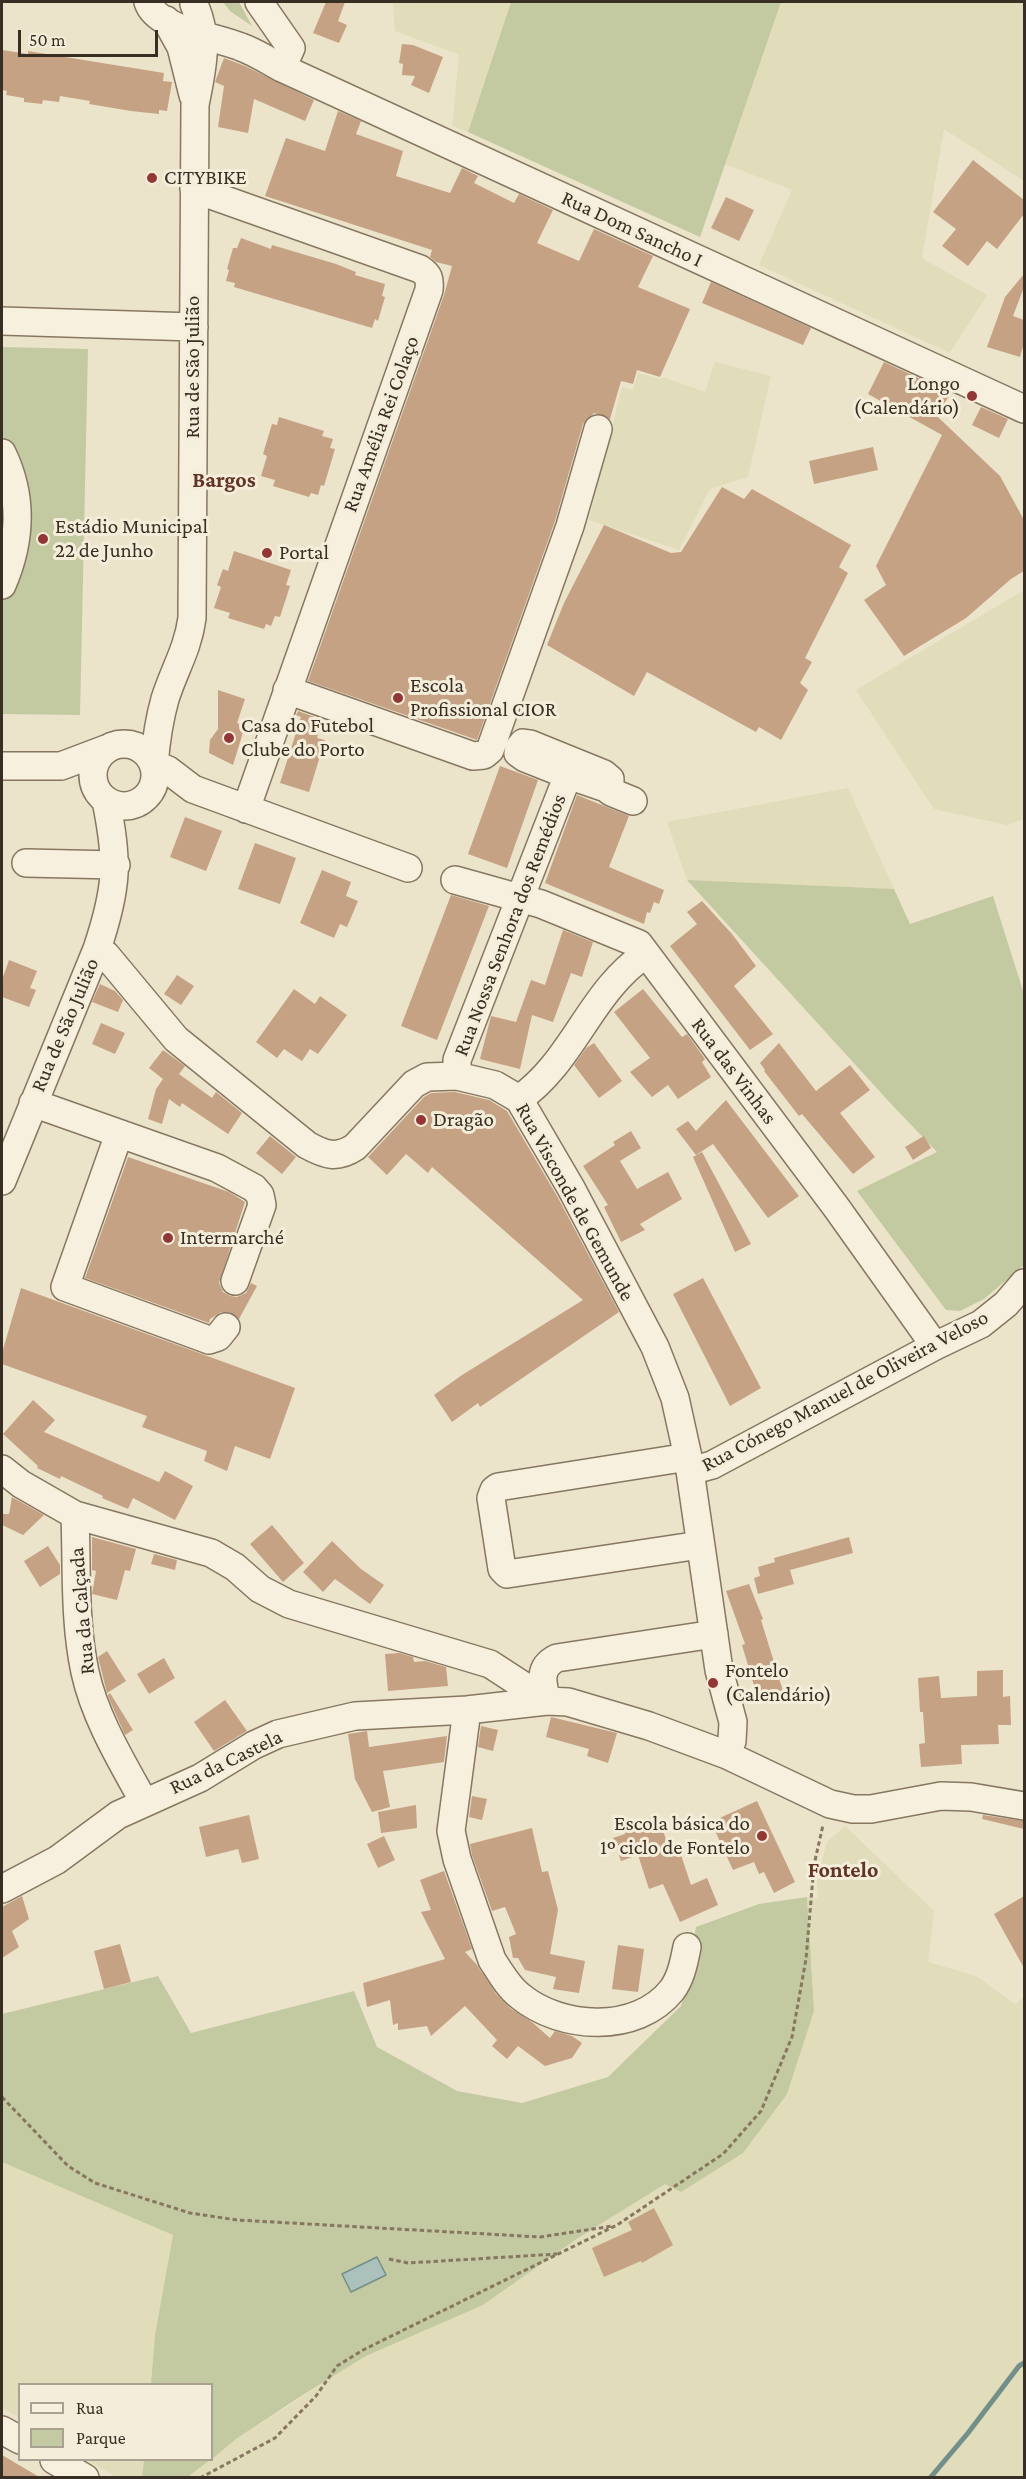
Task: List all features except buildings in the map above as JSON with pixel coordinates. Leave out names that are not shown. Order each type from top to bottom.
[{"type":"street","name":"Rua Dom Sancho I","points":[[125,2],[155,11],[205,37],[241,47],[282,68],[1024,409]]},
{"type":"street","name":"Rua Dom Sancho I","points":[[197,2],[241,47]]},
{"type":"street","points":[[155,11],[173,20],[186,15],[197,2]]},
{"type":"street","name":"Rua de São Julião","points":[[154,764],[159,724],[166,696],[186,648],[192,618],[195,105],[205,37],[197,2]]},
{"type":"street","points":[[259,2],[291,48],[282,68]]},
{"type":"street","name":"Rua de São Julião","points":[[155,11],[181,47],[195,105]]},
{"type":"street","name":"Rua Amélia Rei Colaço","points":[[194,189],[420,269],[428,274],[430,281],[429,290],[246,809]]},
{"type":"street","points":[[2,321],[194,327]]},
{"type":"street","points":[[287,690],[473,756],[484,755],[490,750],[570,526],[598,429]]},
{"type":"street","points":[[2,453],[12,477],[18,514],[14,549],[2,585]]},
{"type":"street","name":"Rua de São Julião","points":[[110,747],[166,696]]},
{"type":"street","name":"Rua Nossa Senhora dos Remédios","points":[[606,788],[610,785],[610,779],[604,774],[530,744],[523,743],[519,748],[518,753],[525,758],[606,788],[610,792],[633,801]]},
{"type":"street","points":[[2,766],[61,766],[110,747],[126,744],[138,747],[154,764],[156,774],[147,796]]},
{"type":"street","points":[[102,797],[93,775],[94,765],[110,747]]},
{"type":"street","points":[[154,764],[168,770],[193,789],[408,868]]},
{"type":"street","name":"Rua Nossa Senhora dos Remédios","points":[[457,1076],[457,1060],[518,898],[568,775]]},
{"type":"street","points":[[2,779],[64,781],[125,807],[147,796],[193,789]]},
{"type":"street","name":"Rua de São Julião","points":[[2,1181],[97,949],[113,894],[116,865],[125,837],[147,796]]},
{"type":"street","name":"Rua de São Julião","points":[[102,797],[116,865]]},
{"type":"street","points":[[26,863],[116,865]]},
{"type":"street","name":"Rua das Vinhas","points":[[455,880],[541,904],[639,944],[836,1207],[935,1346]]},
{"type":"street","name":"Rua Visconde de Gemunde","points":[[97,949],[106,955],[176,1039],[307,1145],[323,1154],[333,1156],[345,1154],[355,1147],[414,1084],[427,1077],[457,1076],[495,1085],[519,1099],[528,1110],[656,1347],[675,1398],[689,1464],[719,1670],[733,1722],[732,1741],[727,1755]]},
{"type":"street","points":[[519,1099],[542,1081],[557,1065],[609,986],[629,965],[646,954]]},
{"type":"street","points":[[33,1103],[217,1168],[257,1191],[262,1205],[235,1281]]},
{"type":"street","points":[[119,1134],[65,1287],[209,1340],[218,1337],[226,1327]]},
{"type":"street","name":"Rua Cónego Manuel de Oliveira Veloso","points":[[700,1545],[507,1574],[502,1569],[491,1498],[498,1487],[689,1464],[712,1465],[935,1346],[981,1324],[1006,1304],[1024,1283]]},
{"type":"street","points":[[2,1469],[21,1484],[75,1515],[200,1548],[235,1567],[260,1589],[289,1604],[490,1664],[547,1701],[590,1707],[649,1726],[727,1755],[830,1804],[853,1809],[871,1809],[940,1796],[971,1797],[1024,1806]]},
{"type":"street","name":"Rua da Calçada","points":[[75,1515],[77,1583],[85,1673],[115,1748],[144,1802]]},
{"type":"street","points":[[547,1701],[542,1679],[543,1672],[546,1665],[558,1658],[714,1634]]},
{"type":"street","name":"Rua da Castela","points":[[2,1889],[57,1860],[118,1815],[200,1778],[254,1745],[278,1734],[355,1716],[467,1710],[547,1701]]},
{"type":"street","points":[[467,1710],[452,1816],[453,1845],[492,1960],[520,1996],[548,2012],[577,2020],[597,2023],[640,2015],[657,2005],[673,1989],[681,1974],[687,1947]]},
{"type":"street","points":[[2,2430],[18,2439]]},
{"type":"street","points":[[56,2461],[86,2478]]},
{"type":"path","points":[[200,2478],[275,2438],[316,2396],[337,2366],[363,2350],[617,2225],[723,2154],[761,2111],[792,2037],[806,1959],[814,1865],[830,1804]]},
{"type":"path","points":[[2,2097],[68,2166],[94,2183],[190,2212],[237,2220],[540,2237],[617,2225]]},
{"type":"path","points":[[388,2259],[408,2263],[558,2254]]},
{"type":"shaded area","points":[[393,2],[511,2],[468,132],[452,126],[459,55],[395,31]]},
{"type":"shaded area","points":[[781,2],[1024,2],[1024,181],[944,129],[922,258],[987,295],[950,353],[759,265],[792,190],[725,164]]},
{"type":"shaded area","points":[[715,362],[771,376],[748,477],[710,489],[679,550],[589,520],[622,387],[633,390],[638,373],[661,379],[663,377],[705,392]]},
{"type":"shaded area","points":[[1024,590],[1024,819],[1007,825],[934,809],[856,690]]},
{"type":"shaded area","points":[[848,788],[894,889],[687,880],[667,822]]},
{"type":"shaded area","points":[[845,1826],[934,1911],[928,1962],[976,1976],[1015,2004],[1024,1997],[1024,2477],[188,2478],[209,2461],[213,2461],[213,2458],[236,2439],[366,2356],[483,2305],[578,2238],[665,2184],[681,2192],[787,2094],[814,2011],[807,1897],[818,1899],[817,1879],[827,1842]]},
{"type":"shaded area","points":[[2,2162],[173,2235],[155,2335],[151,2383],[18,2383],[18,2417],[2,2407]]},
{"type":"shaded area","points":[[89,2461],[144,2461],[142,2477],[116,2477]]},
{"type":"green space","points":[[223,2],[239,2],[252,26],[230,11]]},
{"type":"green space","points":[[511,2],[781,2],[700,237],[468,132]]},
{"type":"green space","name":"Estádio Municipal 22 de Junho","points":[[2,347],[88,349],[80,715],[2,714]]},
{"type":"green space","points":[[687,880],[894,889],[910,924],[993,896],[1024,994],[1024,1265],[984,1299],[960,1311],[946,1310],[857,1191],[937,1152]]},
{"type":"green space","points":[[807,1897],[814,2011],[787,2094],[743,2153],[681,2192],[665,2184],[578,2238],[483,2305],[366,2356],[236,2439],[213,2458],[213,2383],[151,2383],[155,2335],[173,2235],[2,2162],[2,2014],[158,1976],[191,2033],[354,1991],[377,2047],[457,2091],[522,2103],[608,2077],[681,2006],[696,1927],[759,1904]]},
{"type":"green space","points":[[144,2461],[209,2461],[188,2477],[142,2477]]},
{"type":"water","points":[[377,2257],[386,2275],[351,2292],[342,2274]]},
{"type":"waterway","points":[[930,2478],[1019,2366],[1024,2363]]},
{"type":"place","name":"CITYBIKE","points":[[152,178]]},
{"type":"place","name":"Longo (Calendário)","points":[[972,396]]},
{"type":"place","name":"Estádio Municipal 22 de Junho","points":[[43,539]]},
{"type":"place","name":"Portal","points":[[267,553]]},
{"type":"place","name":"Escola Profissional CIOR","points":[[398,698]]},
{"type":"place","name":"Casa do Futebol Clube do Porto","points":[[229,738]]},
{"type":"place","name":"Dragão","points":[[421,1120]]},
{"type":"place","name":"Intermarché","points":[[168,1238]]},
{"type":"place","name":"Fontelo (Calendário)","points":[[713,1683]]},
{"type":"place","name":"Escola básica do 1º ciclo de Fontelo","points":[[762,1836]]},
{"type":"district","name":"Bargos","points":[[224,480]]},
{"type":"district","name":"Fontelo","points":[[843,1870]]}]
